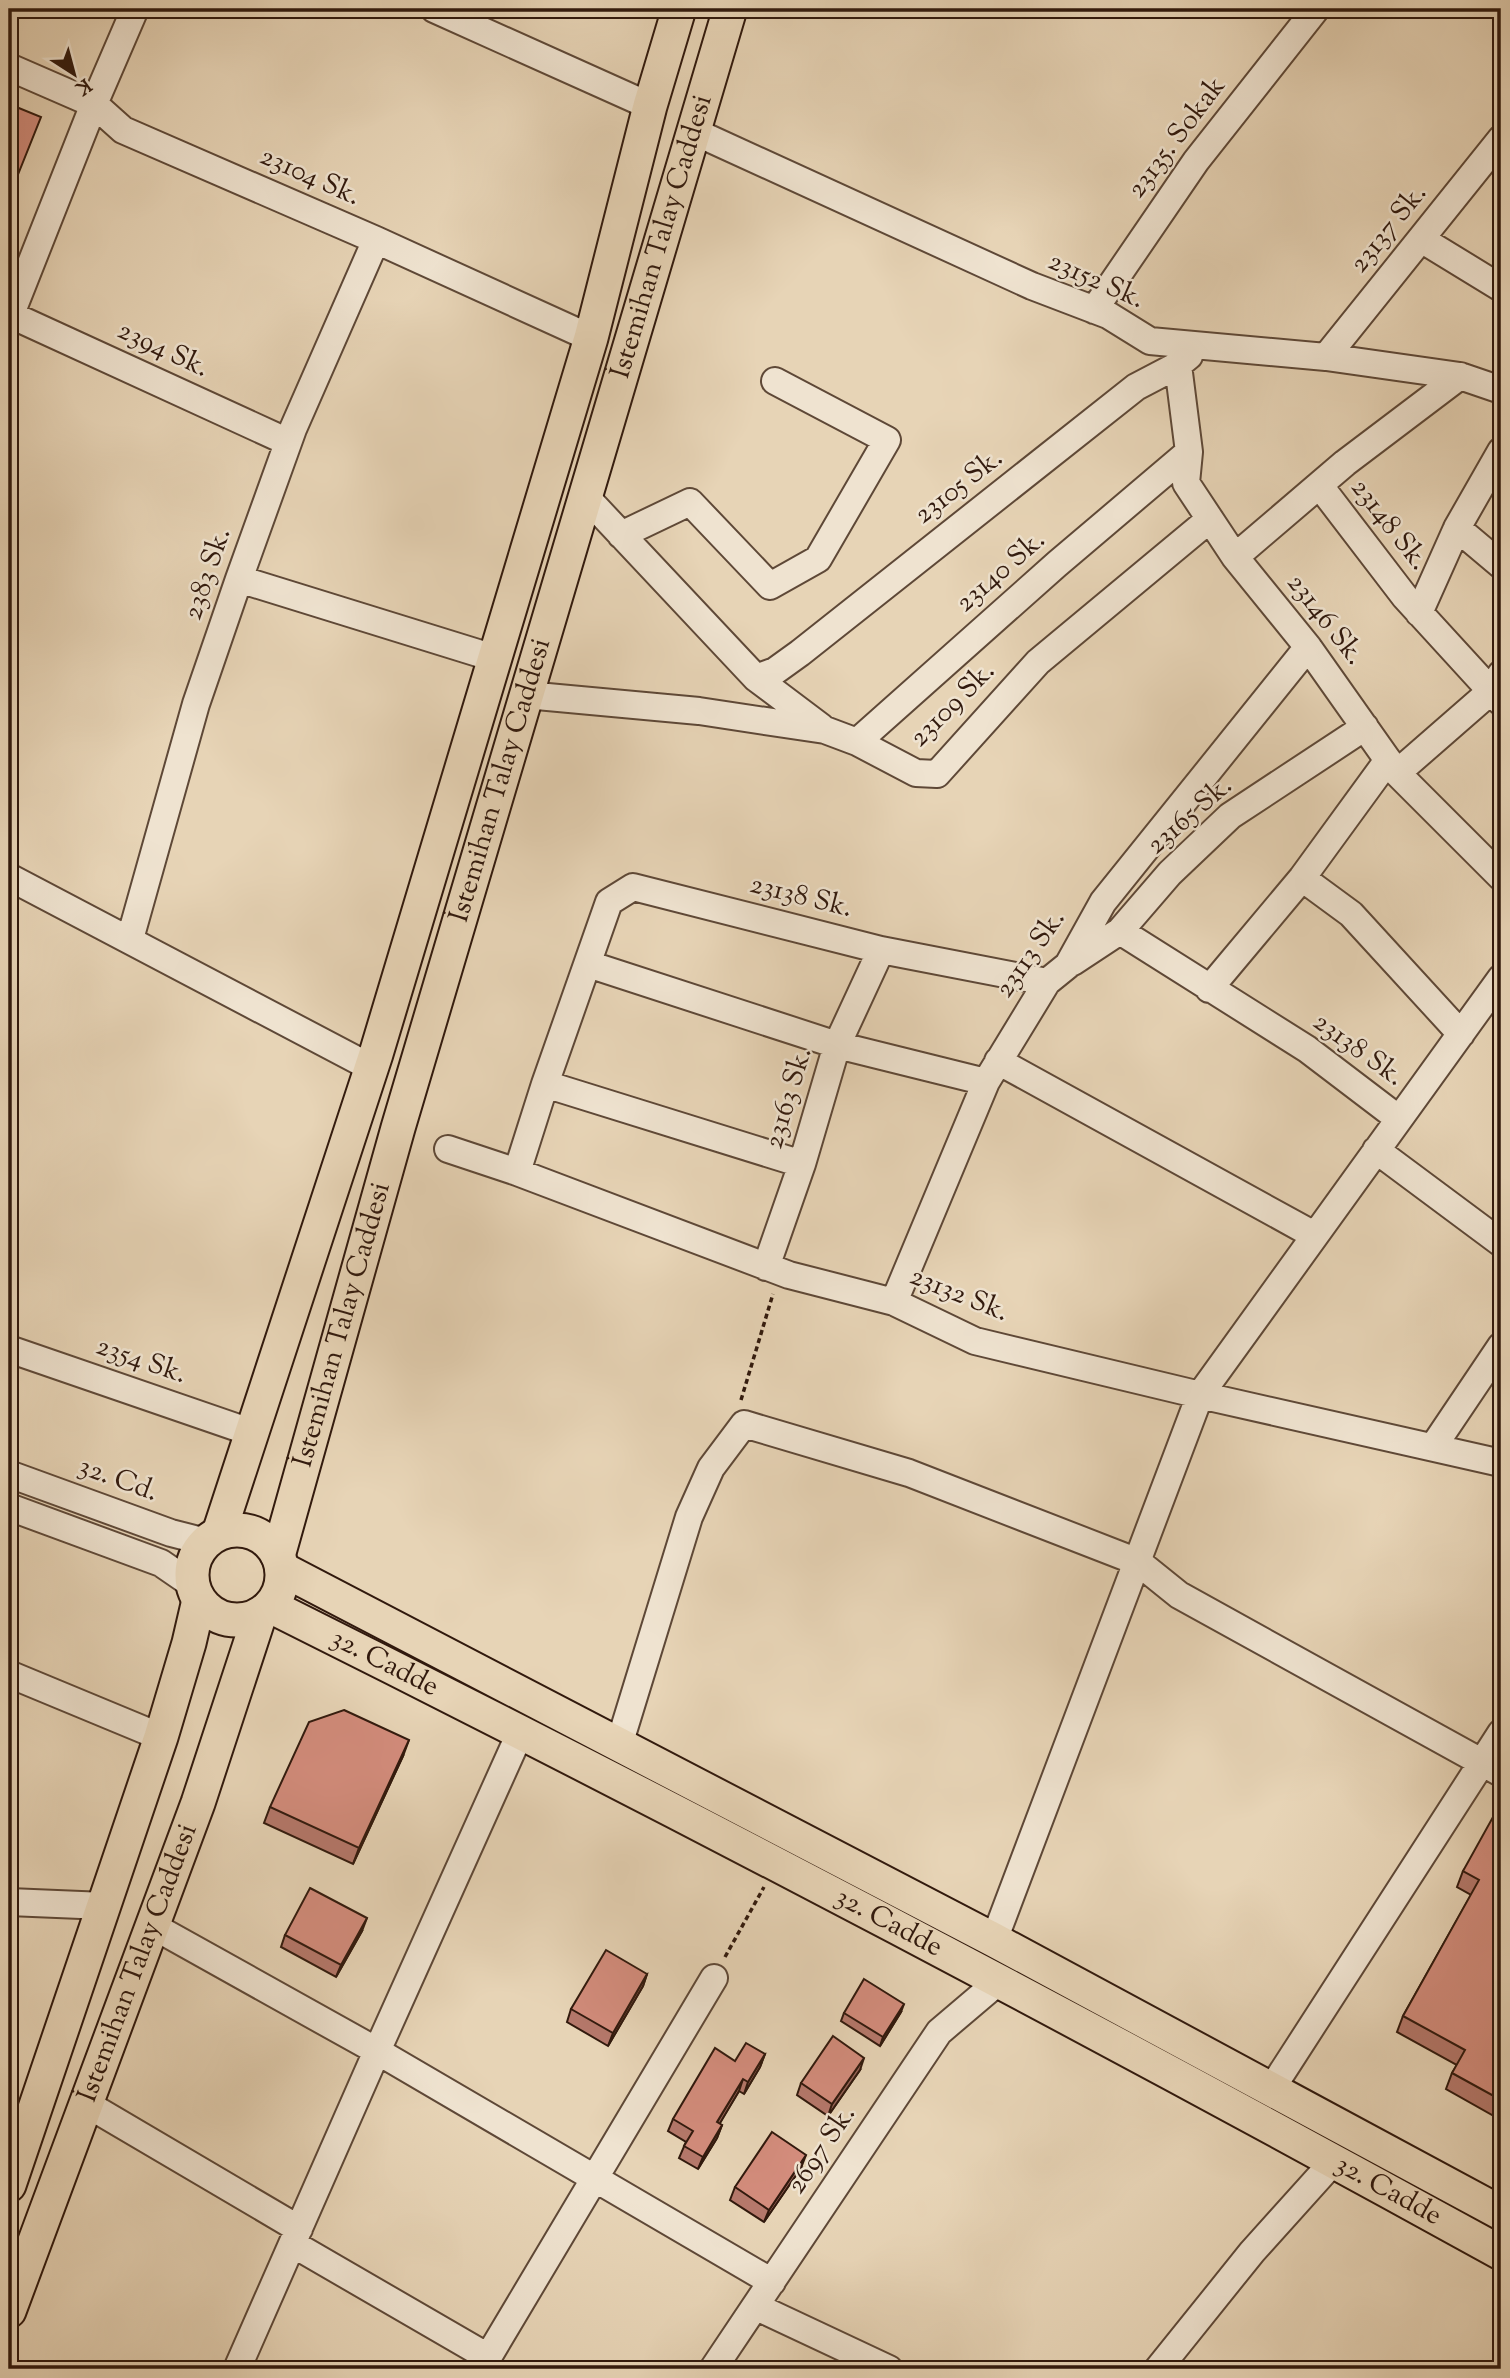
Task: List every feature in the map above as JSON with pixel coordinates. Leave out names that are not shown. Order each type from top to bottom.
[{"type":"main road","name":"İstemihan Talay Caddesi","points":[[213,1537],[253,1433],[372,1068],[591,338],[650,106],[679,9]]},
{"type":"main road","name":"İstemihan Talay Caddesi","points":[[280,1562],[390,1155],[730,9]]},
{"type":"main road","points":[[235,1530],[248,1531],[271,1545],[280,1562],[282,1582],[278,1595],[265,1610],[247,1619],[221,1618],[209,1611],[196,1593],[192,1570],[197,1555],[213,1537],[235,1530]]},
{"type":"main road","name":"32. Cadde","points":[[280,1562],[619,1745],[1272,2088],[1501,2213]]},
{"type":"main road","name":"İstemihan Talay Caddesi","points":[[9,2185],[161,1737],[189,1643],[196,1593]]},
{"type":"main road","name":"İstemihan Talay Caddesi","points":[[9,2311],[198,1803],[265,1610]]},
{"type":"main road","name":"32. Cadde","points":[[265,1610],[521,1731],[999,1981],[1501,2253]]},
{"type":"street","points":[[10,317],[94,104],[135,9]]},
{"type":"street","points":[[434,9],[650,106]]},
{"type":"street","name":"23135. Sokak","points":[[1094,310],[1196,161],[1316,9]]},
{"type":"street","name":"23104 Sk.","points":[[9,67],[94,104],[123,130],[376,240],[591,338]]},
{"type":"street","name":"23152 Sk.","points":[[693,131],[1032,286],[1108,315],[1150,341],[1326,357],[1460,376],[1501,390]]},
{"type":"street","name":"23137 Sk.","points":[[1326,357],[1501,139]]},
{"type":"street","points":[[1421,239],[1501,288]]},
{"type":"street","name":"2383 Sk.","points":[[130,939],[195,704],[288,442],[376,240]]},
{"type":"street","name":"2394 Sk.","points":[[10,317],[288,442]]},
{"type":"street","name":"23105 Sk.","points":[[756,678],[775,671],[800,653],[1136,387],[1178,365],[1202,346]]},
{"type":"street","name":"23146 Sk.","points":[[1178,365],[1189,452],[1186,483],[1235,557],[1308,647],[1392,766],[1501,877]]},
{"type":"street","name":"23148 Sk.","points":[[1460,376],[1345,463],[1320,486],[1419,612],[1498,689]]},
{"type":"street","points":[[621,535],[690,502],[770,586],[818,559],[887,440],[775,381]]},
{"type":"street","points":[[1419,612],[1457,528],[1501,451]]},
{"type":"street","name":"23140 Sk.","points":[[857,742],[1046,573],[1189,452]]},
{"type":"street","points":[[1235,557],[1320,486]]},
{"type":"street","points":[[585,496],[756,678],[825,730]]},
{"type":"street","name":"23109 Sk.","points":[[526,695],[699,711],[825,730],[857,742],[915,772],[937,774],[1038,662],[1210,519]]},
{"type":"street","points":[[1457,528],[1501,565]]},
{"type":"street","points":[[239,579],[494,658]]},
{"type":"street","name":"23113 Sk.","points":[[894,1302],[992,1072],[1047,982],[1068,965],[1103,902],[1308,647]]},
{"type":"street","points":[[1209,989],[1392,766],[1498,689]]},
{"type":"street","name":"23165 Sk.","points":[[1068,965],[1120,932],[1170,873],[1230,816],[1365,727]]},
{"type":"street","points":[[9,877],[372,1068]]},
{"type":"street","points":[[1302,878],[1351,914],[1461,1034]]},
{"type":"street","name":"23138 Sk.","points":[[517,1172],[609,902],[633,887],[881,950],[1047,982]]},
{"type":"street","name":"23138 Sk.","points":[[1120,932],[1307,1049],[1399,1119],[1501,978]]},
{"type":"street","name":"23163 Sk.","points":[[773,1269],[838,1045],[881,950]]},
{"type":"street","points":[[588,964],[838,1045],[992,1072],[1314,1235]]},
{"type":"street","points":[[545,1084],[803,1164]]},
{"type":"street","points":[[994,1940],[1200,1395],[1399,1119]]},
{"type":"street","name":"23132 Sk.","points":[[448,1149],[517,1172],[773,1269],[894,1302],[975,1341],[1501,1463]]},
{"type":"street","points":[[1376,1150],[1501,1243]]},
{"type":"street","points":[[1433,1447],[1501,1346]]},
{"type":"street","name":"2354 Sk.","points":[[9,1349],[253,1433]]},
{"type":"street","points":[[619,1745],[689,1517],[711,1468],[744,1424],[909,1473],[1138,1562],[1179,1595],[1492,1768]]},
{"type":"street","name":"32. Cd.","points":[[9,1474],[171,1533],[213,1537]]},
{"type":"street","points":[[9,1507],[161,1563],[196,1593]]},
{"type":"street","points":[[9,1674],[161,1737]]},
{"type":"street","points":[[237,2369],[521,1731]]},
{"type":"street","points":[[1272,2088],[1492,1768],[1501,1733]]},
{"type":"street","points":[[9,1902],[105,1906]]},
{"type":"street","points":[[152,1926],[377,2051],[772,2282]]},
{"type":"street","points":[[86,2103],[296,2237],[484,2363],[714,1978]]},
{"type":"street","name":"2697 Sk.","points":[[713,2369],[939,2032],[999,1981]]},
{"type":"street","points":[[1158,2369],[1252,2252],[1332,2162]]},
{"type":"street","points":[[757,2306],[889,2369]]},
{"type":"path","points":[[727,1448],[773,1269]]},
{"type":"path","points":[[714,1978],[776,1864]]},
{"type":"building","points":[[9,104],[41,117],[9,197]]},
{"type":"building","points":[[344,1710],[409,1740],[359,1848],[270,1807],[309,1722]]},
{"type":"building","points":[[1493,1817],[1501,1821],[1501,2100],[1452,2073],[1465,2050],[1403,2016],[1479,1880],[1463,1871]]},
{"type":"building","points":[[310,1888],[367,1918],[341,1965],[285,1935]]},
{"type":"building","points":[[606,1950],[647,1974],[613,2033],[571,2009]]},
{"type":"building","points":[[864,1979],[904,2004],[883,2037],[844,2013]]},
{"type":"building","points":[[833,2036],[864,2058],[832,2104],[801,2083]]},
{"type":"building","points":[[746,2043],[765,2054],[748,2082],[743,2079],[717,2122],[722,2125],[703,2157],[684,2146],[693,2131],[673,2119],[715,2048],[735,2061]]},
{"type":"building","points":[[772,2132],[806,2155],[769,2210],[735,2187]]}]
